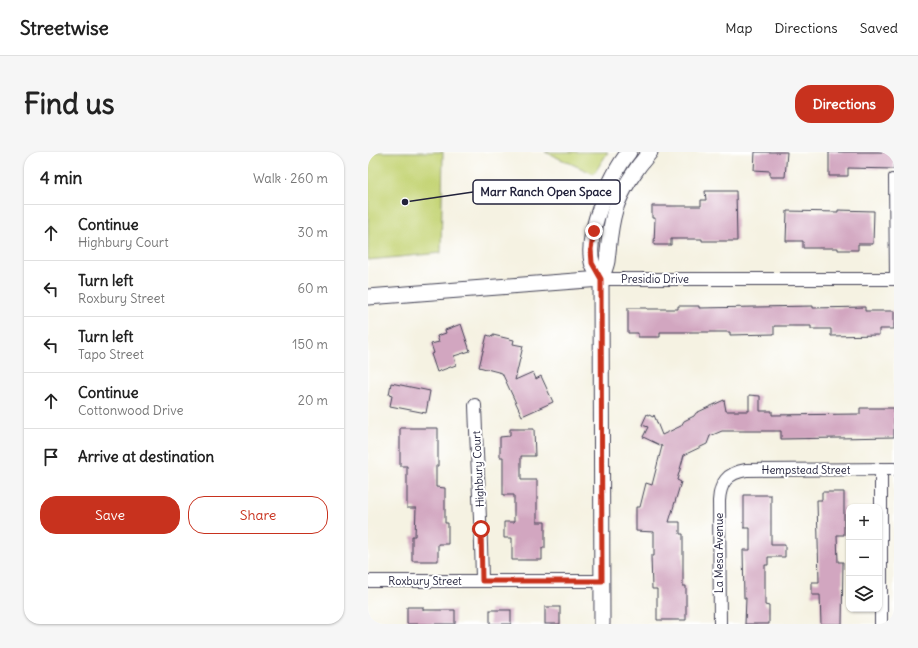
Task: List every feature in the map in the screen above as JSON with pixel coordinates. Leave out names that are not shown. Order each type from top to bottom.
[{"type":"street","points":[[601,279],[592,263],[591,249],[594,231],[609,184],[622,160],[629,152]]},
{"type":"street","points":[[602,624],[601,279],[607,263],[608,246],[615,209],[631,178],[650,152]]},
{"type":"street","name":"Presidio Drive","points":[[368,297],[601,279],[894,279]]},
{"type":"street","name":"Highbury Court","points":[[475,405],[482,581]]},
{"type":"street","points":[[881,469],[881,624]]},
{"type":"street","name":"Hempstead Street","points":[[723,483],[736,471],[746,470],[894,469]]},
{"type":"street","name":"La Mesa Avenue","points":[[720,624],[719,501],[723,483]]},
{"type":"street","name":"Roxbury Street","points":[[368,581],[602,581]]},
{"type":"lane","points":[[892,176],[894,279]]},
{"type":"green space","points":[[368,152],[443,152],[441,253],[368,260]]},
{"type":"green space","points":[[545,152],[608,152],[594,174]]},
{"type":"building","points":[[755,152],[787,152],[785,177],[770,177],[770,171],[754,170]]},
{"type":"building","points":[[829,152],[894,152],[894,169],[848,168],[848,176],[829,176]]},
{"type":"building","points":[[705,191],[736,191],[737,241],[671,239],[671,245],[654,245],[655,218],[652,218],[652,206],[701,206],[701,200],[706,200]]},
{"type":"building","points":[[838,210],[874,211],[873,244],[858,244],[858,250],[838,250],[838,248],[803,248],[803,241],[786,241],[787,211],[838,212]]},
{"type":"building","points":[[678,306],[699,306],[699,308],[813,306],[813,308],[865,307],[865,311],[894,311],[894,329],[879,329],[879,335],[831,336],[831,329],[811,329],[811,326],[774,326],[774,334],[730,335],[730,332],[660,332],[660,337],[638,337],[638,333],[628,333],[628,308],[678,309]]},
{"type":"building","points":[[461,324],[470,351],[454,356],[456,365],[437,372],[431,354],[434,353],[431,344],[439,342],[437,336],[446,333],[445,330]]},
{"type":"building","points":[[487,335],[514,340],[513,344],[523,346],[515,380],[533,372],[536,379],[541,376],[553,402],[522,416],[502,373],[479,367]]},
{"type":"building","points":[[391,383],[430,391],[426,413],[390,406],[392,396],[389,395]]},
{"type":"building","points":[[749,395],[760,396],[760,411],[772,411],[772,415],[860,414],[860,408],[894,408],[894,437],[781,439],[781,431],[722,431],[710,436],[707,444],[684,455],[677,480],[681,482],[669,522],[680,522],[680,534],[683,534],[683,586],[686,586],[686,620],[657,620],[657,589],[652,589],[651,556],[654,556],[654,532],[636,531],[636,507],[640,507],[646,483],[652,485],[662,446],[643,437],[648,427],[642,425],[647,414],[653,417],[654,415],[662,435],[681,426],[684,421],[694,416],[696,413],[724,400],[726,411],[749,411]]},
{"type":"building","points":[[400,428],[438,428],[438,466],[436,466],[436,487],[445,488],[445,523],[448,523],[448,544],[438,544],[438,561],[412,561],[412,536],[415,536],[416,508],[407,508],[407,466],[400,466]]},
{"type":"building","points":[[510,429],[534,429],[535,456],[521,456],[521,480],[537,480],[537,522],[545,522],[545,548],[542,548],[542,560],[512,560],[512,538],[504,538],[504,522],[514,522],[514,495],[503,495],[503,457],[500,457],[500,437],[510,436]]},
{"type":"building","points":[[822,492],[844,492],[844,535],[837,535],[838,562],[843,562],[842,624],[821,624],[820,595],[812,595],[812,582],[819,582],[817,500],[822,500]]},
{"type":"building","points":[[744,495],[771,495],[771,545],[785,545],[785,557],[768,557],[768,565],[765,565],[765,605],[769,606],[769,624],[745,624],[746,598],[744,598],[743,550],[750,550],[750,528],[744,528]]},
{"type":"building","points":[[407,607],[423,607],[423,610],[455,610],[455,624],[407,624]]},
{"type":"building","points":[[545,607],[560,607],[560,624],[545,624]]},
{"type":"building","points":[[490,610],[511,610],[511,624],[490,624]]},
{"type":"place","name":"Marr Ranch Open Space","points":[[405,202]]},
{"type":"route","points":[[481,529],[482,581],[602,581],[601,279],[592,263],[591,249],[594,231]]}]
